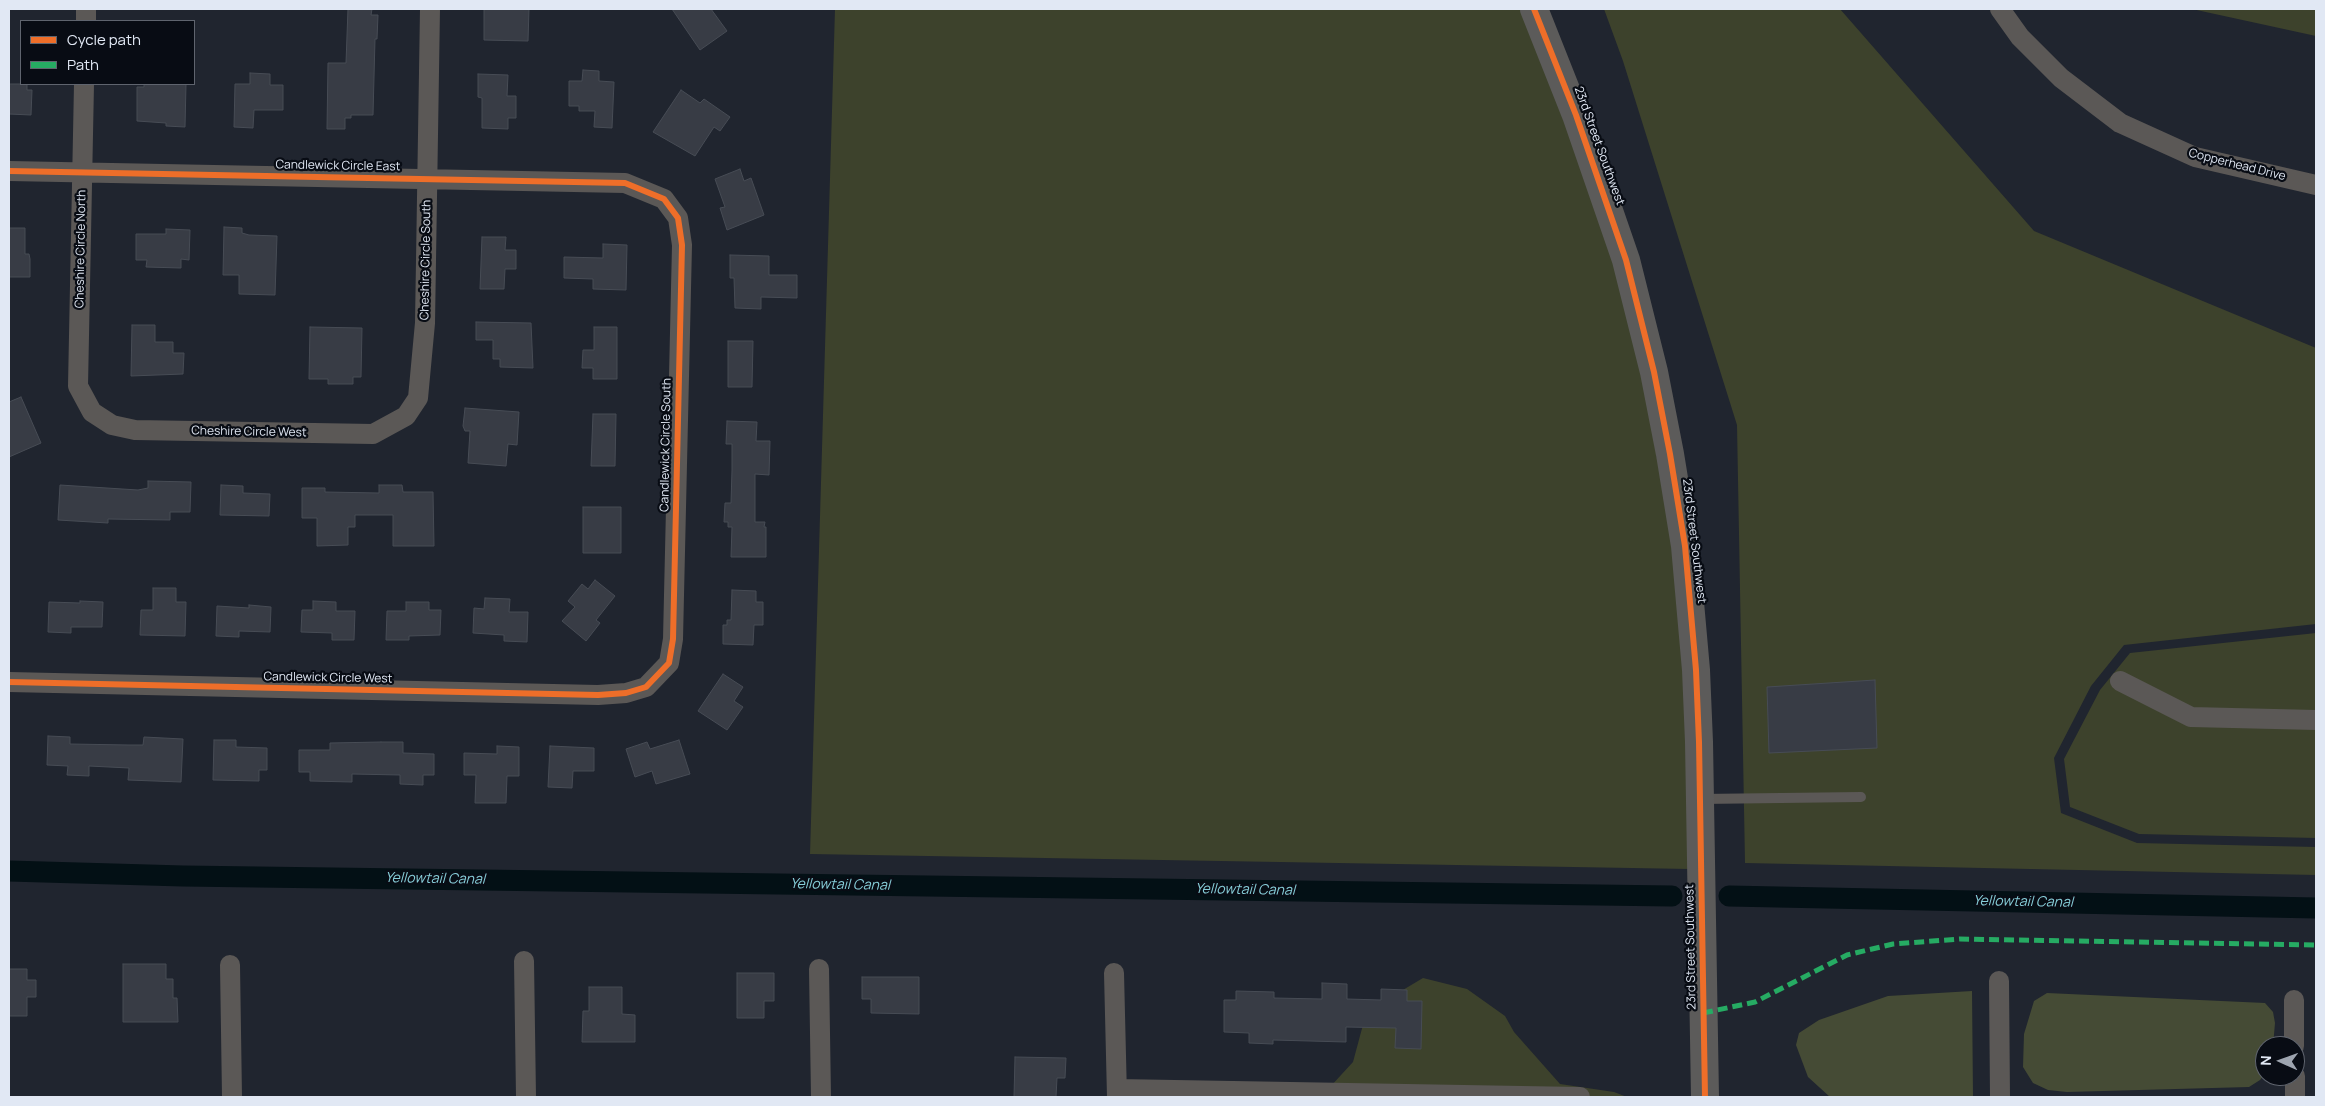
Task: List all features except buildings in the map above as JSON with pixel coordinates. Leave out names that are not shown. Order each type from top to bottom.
[{"type":"street","name":"Cheshire Circle South","points":[[406,416],[418,398],[425,322],[430,9]]},
{"type":"street","name":"23rd Street Southwest","points":[[1534,9],[1604,191],[1628,270],[1654,372],[1685,546],[1696,670],[1705,1097]]},
{"type":"street","name":"Copperhead Drive","points":[[2000,9],[2020,37],[2062,78],[2120,124],[2195,157],[2316,185]]},
{"type":"street","name":"Cheshire Circle North","points":[[84,85],[78,386],[92,412]]},
{"type":"street","name":"Candlewick Circle East","points":[[9,171],[625,183],[664,199]]},
{"type":"street","name":"Candlewick Circle South","points":[[646,686],[668,663],[673,639],[682,244],[678,218],[664,199]]},
{"type":"street","name":"Cheshire Circle West","points":[[92,412],[112,425],[135,430],[289,434],[373,434],[406,416]]},
{"type":"street","points":[[2120,681],[2191,717],[2316,720]]},
{"type":"street","name":"Candlewick Circle West","points":[[9,682],[598,695],[626,693],[646,686]]},
{"type":"street","points":[[524,961],[526,1097]]},
{"type":"street","points":[[230,965],[232,1097]]},
{"type":"street","points":[[819,969],[821,1097]]},
{"type":"street","points":[[1114,973],[1117,1093],[1580,1097]]},
{"type":"street","points":[[1999,981],[2000,1097]]},
{"type":"street","points":[[2294,1000],[2294,1036]]},
{"type":"lane","points":[[1700,799],[1862,796]]},
{"type":"green space","points":[[835,9],[1522,9],[1565,118],[1614,263],[1642,374],[1673,547],[1684,670],[1690,869],[810,854]]},
{"type":"green space","points":[[1604,9],[1840,9],[2034,231],[2316,348],[2316,624],[2124,645],[2091,686],[2054,758],[2061,813],[2137,843],[2316,847],[2316,875],[1745,863],[1737,425],[1623,61]]},
{"type":"green space","points":[[2192,9],[2316,9],[2316,36]]},
{"type":"green space","points":[[2316,633],[2316,838],[2139,834],[2070,807],[2064,759],[2100,690],[2130,653]]},
{"type":"green space","points":[[1423,978],[1467,989],[1505,1016],[1514,1032],[1560,1084],[1614,1092],[1627,1097],[1313,1097],[1330,1087],[1353,1062],[1364,1021],[1371,1009]]},
{"type":"green space","points":[[1972,991],[1973,1097],[1830,1097],[1808,1077],[1796,1045],[1799,1033],[1819,1020],[1888,996]]},
{"type":"green space","points":[[2047,993],[2265,1003],[2273,1012],[2275,1023],[2274,1036],[2255,1036],[2255,1083],[2249,1087],[2067,1092],[2048,1090],[2033,1083],[2023,1067],[2024,1034],[2034,1001]]},
{"type":"waterway","name":"Yellowtail Canal","points":[[9,871],[183,876],[1672,896]]},
{"type":"waterway","name":"Yellowtail Canal","points":[[1729,896],[2316,908]]},
{"type":"marked path","points":[[1703,1013],[1755,1002],[1847,955],[1893,944],[1960,939],[2316,945]]},
{"type":"cycle path","points":[[1534,9],[1576,115],[1626,260],[1654,372],[1685,546],[1696,670],[1699,742],[1705,1097]]},
{"type":"cycle path","points":[[9,171],[625,183],[664,199],[678,218],[682,245],[673,639],[669,663],[646,687],[626,693],[598,695],[9,682]]}]
